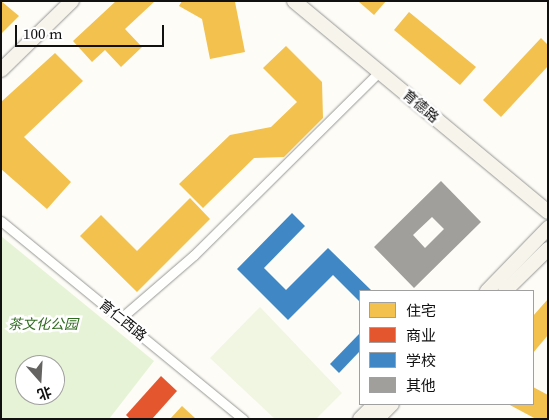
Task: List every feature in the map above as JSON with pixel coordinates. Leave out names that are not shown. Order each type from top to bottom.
[{"type":"street","points":[[1,70],[72,1]]},
{"type":"street","name":"育德路","points":[[294,1],[548,212]]},
{"type":"street","points":[[121,318],[194,255],[380,72]]},
{"type":"street","name":"育仁西路","points":[[1,221],[243,419]]},
{"type":"street","points":[[488,290],[548,228]]},
{"type":"street","points":[[506,290],[548,249]]},
{"type":"street","points":[[360,419],[374,405]]},
{"type":"street","points":[[377,419],[391,405]]},
{"type":"green space","name":"茶文化公园","points":[[1,236],[154,361],[109,419],[1,419]]},
{"type":"green space","points":[[260,307],[342,393],[316,419],[275,419],[210,358]]},
{"type":"building: 住宅","points":[[1,1],[19,16],[1,34]]},
{"type":"building: 住宅","points":[[116,1],[155,1],[125,29],[142,47],[121,67],[105,50],[92,62],[73,41]]},
{"type":"building: 住宅","points":[[182,1],[235,2],[245,52],[210,59],[202,19],[179,6]]},
{"type":"building: 住宅","points":[[358,1],[386,1],[374,15]]},
{"type":"building: 住宅","points":[[409,12],[476,67],[460,85],[394,30]]},
{"type":"building: 住宅","points":[[541,38],[548,45],[548,66],[501,117],[483,100]]},
{"type":"building: 住宅","points":[[286,46],[322,82],[323,118],[284,157],[254,158],[203,208],[179,184],[230,135],[271,127],[297,102],[263,68]]},
{"type":"building: 住宅","points":[[55,53],[83,81],[24,137],[71,182],[47,209],[1,169],[1,102]]},
{"type":"building: 住宅","points":[[190,198],[210,219],[137,292],[80,236],[101,215],[137,251]]},
{"type":"building: 住宅","points":[[548,299],[548,335],[534,352],[534,315]]},
{"type":"building: 住宅","points":[[534,388],[548,395],[548,419],[536,419],[510,405],[534,405]]},
{"type":"building: 住宅","points":[[182,406],[196,419],[170,419]]},
{"type":"building: 商业","points":[[161,376],[177,391],[152,419],[130,419],[126,415]]},
{"type":"building: 学校","points":[[292,213],[305,226],[264,268],[286,290],[328,248],[371,290],[359,290],[359,301],[333,275],[288,320],[237,269]]},
{"type":"building: 学校","points":[[359,334],[359,352],[339,373],[330,364]]},
{"type":"building: 其他","points":[[441,181],[481,222],[414,288],[374,247]],"holes":[[[432,217],[444,229],[425,248],[413,235]]]}]
